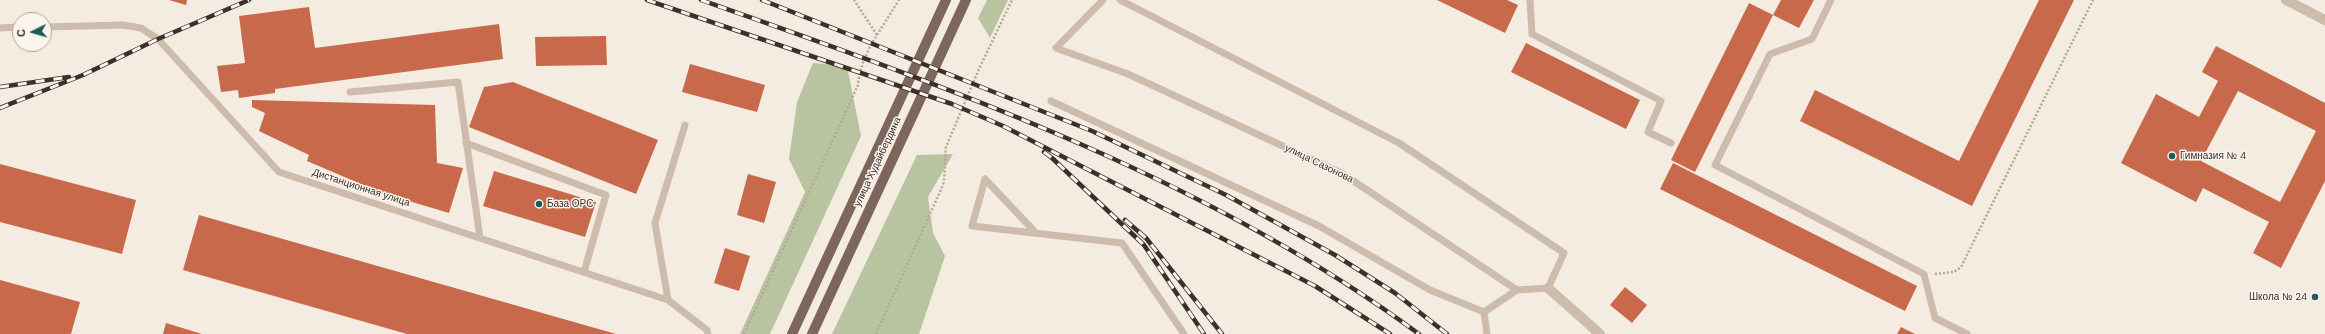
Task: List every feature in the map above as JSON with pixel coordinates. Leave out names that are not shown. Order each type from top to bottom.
[{"type":"main road","name":"улица Худайбердина","points":[[792,334],[946,0]]},
{"type":"main road","name":"улица Худайбердина","points":[[812,334],[966,0]]},
{"type":"street","points":[[2286,0],[2325,20]]},
{"type":"street","points":[[1548,288],[1600,334]]},
{"type":"lane","name":"улица Сазонова","points":[[1103,0],[1056,48],[1128,74],[1344,174],[1517,290]]},
{"type":"lane","points":[[1120,0],[1399,143],[1564,253],[1548,288],[1517,290],[1484,312]]},
{"type":"lane","points":[[1530,0],[1532,34],[1661,101],[1648,132],[1671,143]]},
{"type":"lane","points":[[1831,0],[1812,39],[1770,54],[1715,166],[1924,274],[1935,318],[1967,334]]},
{"type":"lane","name":"Дистанционная улица","points":[[52,27],[123,25],[141,28],[158,39],[279,172],[668,300],[708,330],[708,334]]},
{"type":"lane","points":[[0,28],[12,27]]},
{"type":"lane","points":[[350,92],[458,82],[480,238]]},
{"type":"lane","points":[[1051,101],[1319,226],[1430,290],[1484,312]]},
{"type":"lane","points":[[668,300],[654,223],[685,126]]},
{"type":"lane","points":[[466,143],[606,195],[584,272]]},
{"type":"lane","points":[[1036,233],[985,179],[972,226],[1122,243],[1184,334]]},
{"type":"lane","points":[[1484,312],[1487,334]]},
{"type":"path","points":[[854,0],[877,36]]},
{"type":"path","points":[[744,334],[858,85],[859,74],[868,50],[899,0]]},
{"type":"path","points":[[876,334],[943,185],[946,171],[944,160],[946,147],[979,69],[1012,0]]},
{"type":"path","points":[[1924,274],[1947,274],[1954,272],[1961,267],[2093,0]]},
{"type":"green space","points":[[987,0],[1008,0],[990,38],[978,18]]},
{"type":"green space","points":[[813,63],[847,66],[861,136],[770,334],[740,334],[805,192],[789,159],[797,102]]},
{"type":"green space","points":[[953,154],[928,197],[933,233],[945,256],[919,334],[832,334],[917,155]]},
{"type":"building","points":[[169,0],[187,0],[186,5]]},
{"type":"building","points":[[1437,0],[1507,0],[1518,5],[1505,33]]},
{"type":"building","points":[[1781,0],[1814,0],[1799,28],[1773,15]]},
{"type":"building","points":[[2039,0],[2074,0],[1972,206],[1800,121],[1815,90],[1959,161]]},
{"type":"building","points":[[1749,3],[1773,15],[1695,172],[1671,160]]},
{"type":"building","points":[[309,7],[315,48],[499,24],[503,59],[275,89],[275,93],[239,98],[238,90],[221,92],[217,66],[245,63],[239,16]]},
{"type":"building","points":[[606,36],[607,65],[536,66],[535,37]]},
{"type":"building","points":[[1526,43],[1640,100],[1626,129],[1511,72]]},
{"type":"building","points":[[2216,46],[2325,103],[2325,181],[2281,268],[2253,253],[2269,222],[2203,188],[2196,202],[2121,163],[2156,94],[2199,117],[2218,81],[2202,72]],"holes":[[[2238,91],[2316,131],[2280,202],[2201,161]]]},
{"type":"building","points":[[690,64],[765,85],[757,112],[682,92]]},
{"type":"building","points":[[513,82],[658,140],[636,194],[469,127],[484,87]]},
{"type":"building","points":[[252,100],[435,105],[437,163],[463,168],[449,213],[382,193],[307,161],[309,155],[259,131],[265,113],[252,107]]},
{"type":"building","points":[[1673,163],[1917,286],[1905,311],[1660,189]]},
{"type":"building","points":[[0,164],[136,200],[122,254],[0,222]]},
{"type":"building","name":"База ОРС","points":[[494,171],[596,202],[585,237],[483,206]]},
{"type":"building","points":[[748,174],[776,182],[764,223],[737,215]]},
{"type":"building","points":[[199,215],[616,334],[407,334],[183,270]]},
{"type":"building","points":[[725,248],[750,256],[739,291],[714,283]]},
{"type":"building","points":[[0,280],[80,302],[71,334],[0,334]]},
{"type":"building","points":[[1625,287],[1647,305],[1632,323],[1610,305]]},
{"type":"building","points":[[166,323],[202,334],[163,334]]},
{"type":"building","points":[[1901,327],[1915,334],[1897,334]]},
{"type":"railway","points":[[0,108],[83,75],[158,39],[249,0]]},
{"type":"railway","points":[[647,0],[952,104],[1003,126],[1315,286],[1390,334]]},
{"type":"railway","points":[[701,0],[888,67],[981,103],[1073,141],[1163,182],[1251,228],[1337,278],[1419,334]]},
{"type":"railway","points":[[762,0],[1092,131],[1226,195],[1335,255],[1395,293],[1447,334]]},
{"type":"railway","points":[[0,87],[69,77]]},
{"type":"railway","points":[[1044,152],[1144,245],[1204,334]]},
{"type":"railway","points":[[1125,220],[1146,238],[1222,334]]},
{"type":"place","name":"Гимназия № 4","points":[[2172,156]]},
{"type":"place","name":"База ОРС","points":[[539,204]]},
{"type":"place","name":"Школа № 24","points":[[2315,297]]}]
